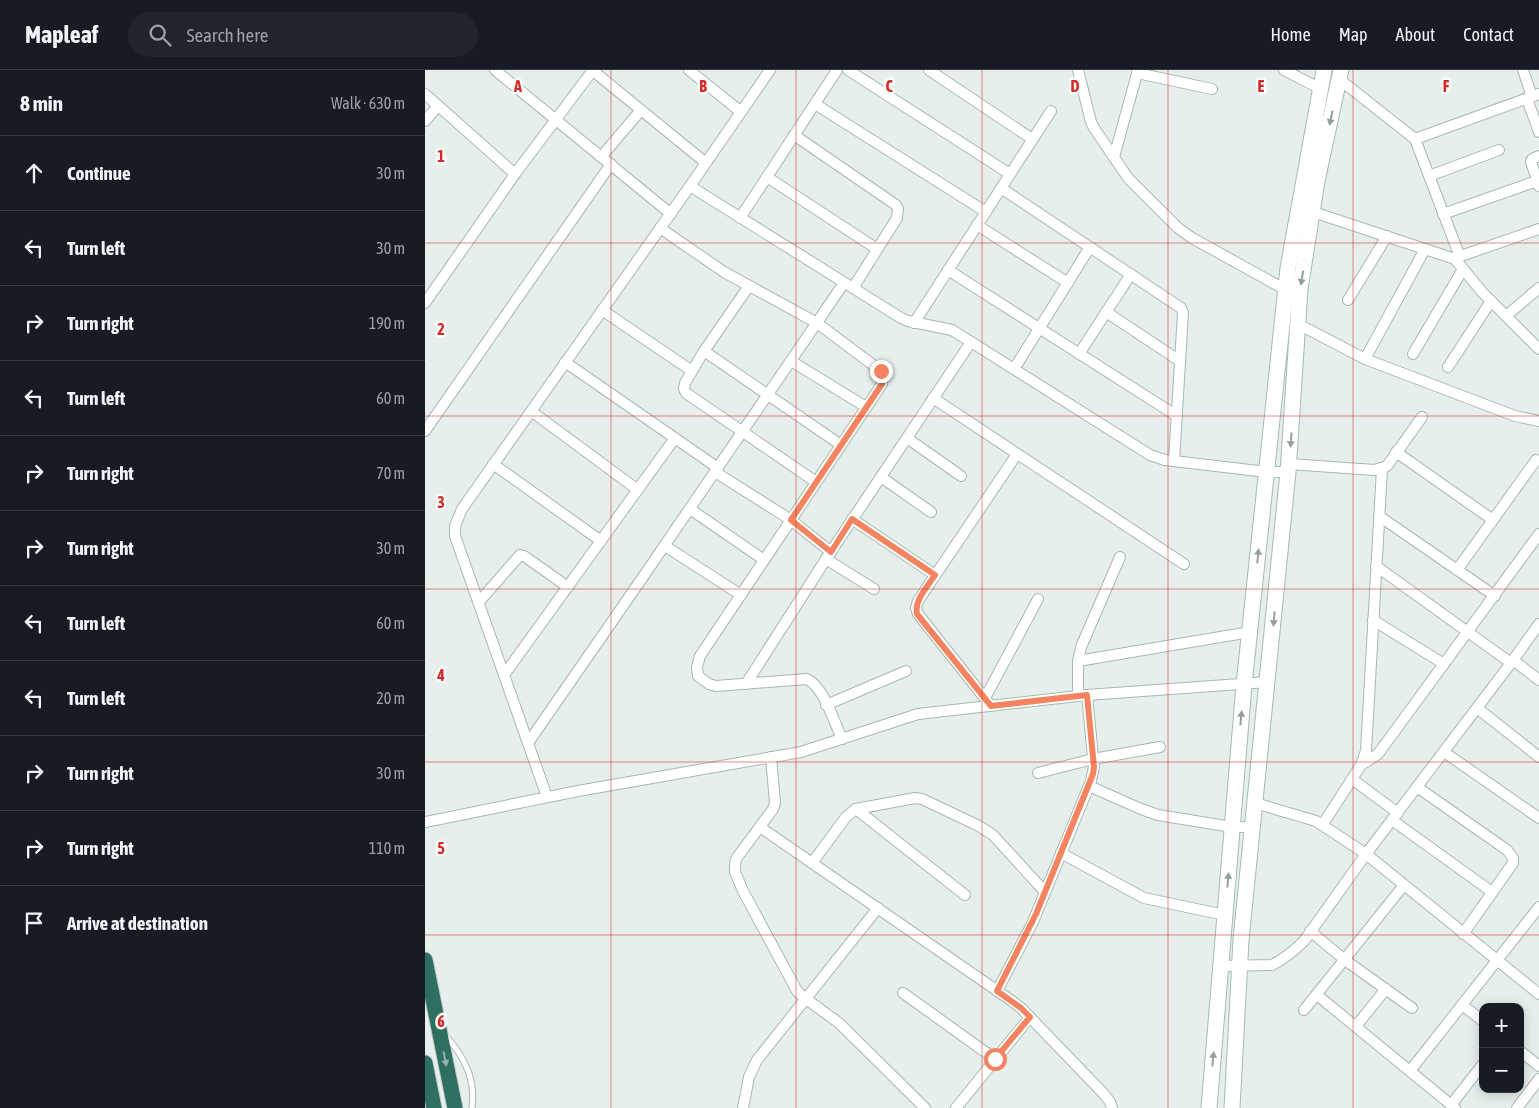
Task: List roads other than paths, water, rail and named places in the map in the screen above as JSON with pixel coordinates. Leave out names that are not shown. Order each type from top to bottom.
[{"type":"highway","points":[[425,960],[455,1108]]},
{"type":"highway","points":[[425,1064],[434,1108]]},
{"type":"street","points":[[425,303],[515,174],[592,70],[706,163]]},
{"type":"street","points":[[689,70],[741,112]]},
{"type":"street","points":[[547,797],[455,536],[455,526],[462,509],[493,464],[671,214],[770,70]]},
{"type":"street","points":[[741,218],[837,70]]},
{"type":"street","points":[[848,70],[1010,174]]},
{"type":"street","points":[[929,70],[1032,139]]},
{"type":"street","points":[[1078,70],[1091,122],[1135,184],[1178,228],[1192,238],[1286,290]]},
{"type":"street","points":[[1284,70],[1321,89]]},
{"type":"street","points":[[1231,1108],[1239,965],[1289,468],[1306,210],[1324,70]]},
{"type":"street","points":[[1523,70],[1533,97],[1539,132]]},
{"type":"street","points":[[501,72],[671,214]]},
{"type":"street","points":[[1114,157],[1137,72],[1212,89]]},
{"type":"street","points":[[1209,1108],[1244,685],[1288,268],[1317,181],[1340,74],[1415,139],[1457,258],[1463,269],[1491,301],[1539,349]]},
{"type":"street","points":[[425,94],[515,174]]},
{"type":"street","points":[[1415,139],[1533,97]]},
{"type":"street","points":[[815,104],[986,212]]},
{"type":"street","points":[[425,121],[438,106]]},
{"type":"street","points":[[601,157],[641,110]]},
{"type":"street","points":[[914,323],[1051,111]]},
{"type":"street","points":[[528,743],[817,323],[877,248],[898,214],[896,205],[794,135]]},
{"type":"street","points":[[1429,176],[1499,150]]},
{"type":"street","points":[[1443,214],[1538,183],[1531,162],[1532,159],[1539,156]]},
{"type":"street","points":[[425,431],[611,164]]},
{"type":"street","points":[[767,177],[877,248]]},
{"type":"street","points":[[690,186],[901,318],[914,323],[946,328],[1150,455],[1174,461],[1267,472],[1289,468],[1375,470],[1387,466],[1422,417]]},
{"type":"street","points":[[1001,188],[1181,308],[1183,313],[1174,461]]},
{"type":"street","points":[[1306,210],[1457,258],[1539,229]]},
{"type":"street","points":[[977,225],[1068,283]]},
{"type":"street","points":[[660,228],[723,272],[817,323],[881,371],[883,375],[882,384],[700,656],[697,666],[698,676],[709,684],[716,686],[807,679],[819,688],[841,739]]},
{"type":"street","points":[[1348,300],[1387,236]]},
{"type":"street","points":[[1014,369],[1090,247]]},
{"type":"street","points":[[1365,359],[1425,249]]},
{"type":"street","points":[[1413,354],[1463,269]]},
{"type":"street","points":[[948,270],[1177,416]]},
{"type":"street","points":[[1079,354],[1131,274]]},
{"type":"street","points":[[749,286],[704,351],[685,383],[684,389],[686,393],[816,482]]},
{"type":"street","points":[[1506,316],[1539,288]]},
{"type":"street","points":[[1448,367],[1491,301]]},
{"type":"street","points":[[602,310],[692,371]]},
{"type":"street","points":[[1106,312],[1180,361]]},
{"type":"street","points":[[1298,324],[1365,359],[1515,416],[1539,422]]},
{"type":"street","points":[[746,684],[828,555],[971,342]]},
{"type":"street","points":[[704,351],[841,445]]},
{"type":"street","points":[[791,361],[866,408]]},
{"type":"street","points":[[565,362],[791,520],[828,555],[874,589]]},
{"type":"street","points":[[933,398],[1185,564]]},
{"type":"street","points":[[531,411],[638,490]]},
{"type":"street","points":[[505,676],[675,438]]},
{"type":"street","points":[[907,438],[961,476]]},
{"type":"street","points":[[1396,452],[1493,520]]},
{"type":"street","points":[[988,702],[917,614],[916,608],[918,601],[935,575],[1017,454]]},
{"type":"street","points":[[1457,570],[1536,460]]},
{"type":"street","points":[[493,464],[601,541]]},
{"type":"street","points":[[1323,824],[1361,765],[1366,751],[1381,469]]},
{"type":"street","points":[[881,477],[931,512]]},
{"type":"street","points":[[690,509],[764,560]]},
{"type":"street","points":[[1379,516],[1495,596]]},
{"type":"street","points":[[852,519],[935,575]]},
{"type":"street","points":[[1361,765],[1378,754],[1539,534]]},
{"type":"street","points":[[665,546],[741,595]]},
{"type":"street","points":[[479,602],[520,556],[524,556],[568,587]]},
{"type":"street","points":[[997,991],[1032,924],[1093,774],[1093,760],[1078,662],[1081,647],[1120,557]]},
{"type":"street","points":[[1376,566],[1539,680]]},
{"type":"street","points":[[988,702],[1039,600]]},
{"type":"street","points":[[1373,620],[1445,664]]},
{"type":"street","points":[[1221,966],[1272,964],[1296,949],[1539,624]]},
{"type":"street","points":[[1078,662],[1250,632]]},
{"type":"street","points":[[827,705],[906,671]]},
{"type":"street","points":[[425,822],[547,797],[801,752],[919,714],[988,702],[1268,682]]},
{"type":"street","points":[[1477,708],[1539,757]]},
{"type":"street","points":[[1038,773],[1160,747]]},
{"type":"street","points":[[1444,752],[1539,818]]},
{"type":"street","points":[[771,757],[775,803],[737,859],[735,872],[793,984],[807,999],[839,1023],[925,1108]]},
{"type":"street","points":[[1352,779],[1395,816],[1492,892]]},
{"type":"street","points":[[1089,786],[1158,815],[1233,827],[1252,827]]},
{"type":"street","points":[[1417,787],[1511,854],[1513,858],[1513,863],[1463,934]]},
{"type":"street","points":[[812,863],[846,817],[855,809],[915,798],[929,801],[993,835],[1045,892]]},
{"type":"street","points":[[1255,803],[1316,820],[1323,824],[1366,854],[1539,994]]},
{"type":"street","points":[[855,809],[965,895]]},
{"type":"street","points":[[760,827],[1021,1008],[1104,1094],[1112,1108]]},
{"type":"street","points":[[1061,853],[1144,898],[1225,915]]},
{"type":"street","points":[[1305,1010],[1404,885]]},
{"type":"street","points":[[743,1108],[749,1077],[757,1060],[878,908]]},
{"type":"street","points":[[1410,1071],[1539,908]]},
{"type":"street","points":[[1530,919],[1539,926]]},
{"type":"street","points":[[1310,931],[1345,960],[1411,1008]]},
{"type":"street","points":[[1356,1026],[1386,990]]},
{"type":"street","points":[[903,992],[995,1059]]},
{"type":"street","points":[[1317,995],[1453,1106],[1479,1070]]},
{"type":"street","points":[[1462,1005],[1479,1018]]},
{"type":"street","points":[[956,1108],[1030,1017]]},
{"type":"street","points":[[1524,1054],[1539,1066]]},
{"type":"street","points":[[1517,1108],[1539,1079]]},
{"type":"lane","points":[[439,1027],[458,1049],[469,1070],[473,1100],[472,1108]]}]
